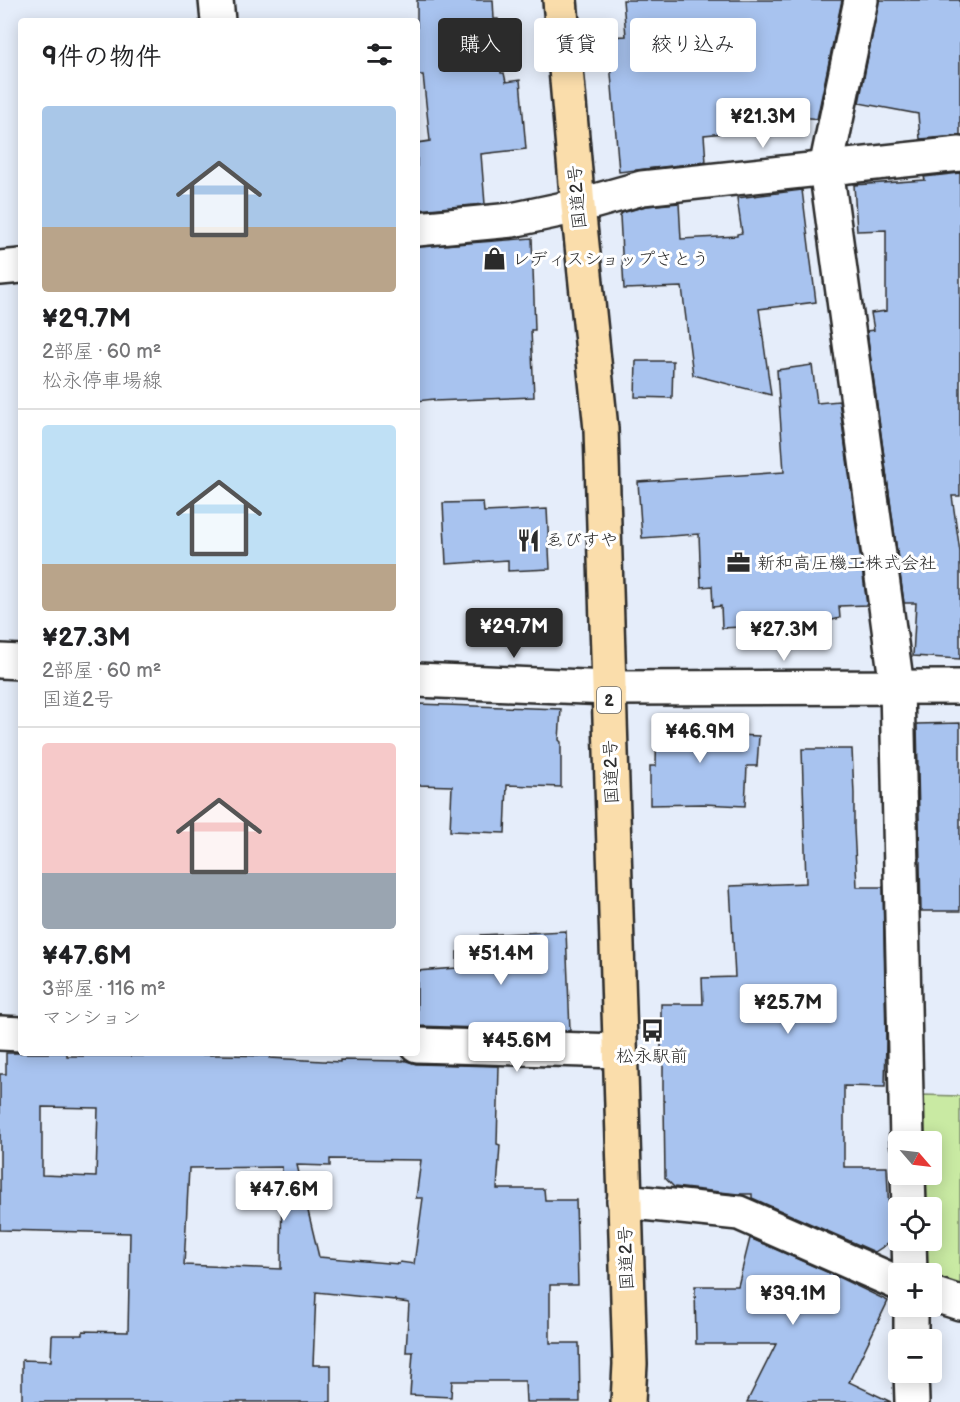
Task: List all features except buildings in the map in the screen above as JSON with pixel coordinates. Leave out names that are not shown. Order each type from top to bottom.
[{"type":"highway","name":"国道2号","points":[[560,0],[601,429],[630,1364],[628,1402]]},
{"type":"street","points":[[216,0],[218,18]]},
{"type":"street","points":[[861,0],[826,168],[897,687],[907,1131]]},
{"type":"street","points":[[420,229],[512,220],[578,206],[642,188],[960,154]]},
{"type":"street","points":[[0,268],[18,266]]},
{"type":"street","points":[[0,661],[18,662]]},
{"type":"street","points":[[420,680],[609,688],[960,687]]},
{"type":"street","points":[[0,1033],[18,1034]]},
{"type":"street","points":[[420,1045],[619,1051]]},
{"type":"street","points":[[624,1201],[740,1213],[888,1279]]},
{"type":"street","points":[[942,1297],[960,1303]]},
{"type":"street","points":[[911,1383],[912,1402]]},
{"type":"green space","points":[[921,1095],[960,1096],[960,1285],[942,1278],[942,1263],[925,1263],[924,1251],[942,1251],[942,1197],[924,1197],[923,1185],[942,1185],[942,1131],[922,1131]]},
{"type":"place","name":"レディスショップさとう","points":[[494,259]]},
{"type":"place","name":"ゑびすや","points":[[528,540]]},
{"type":"place","name":"新和高圧機工株式会社","points":[[739,563]]},
{"type":"place","name":"松永駅前","points":[[652,1030]]}]
